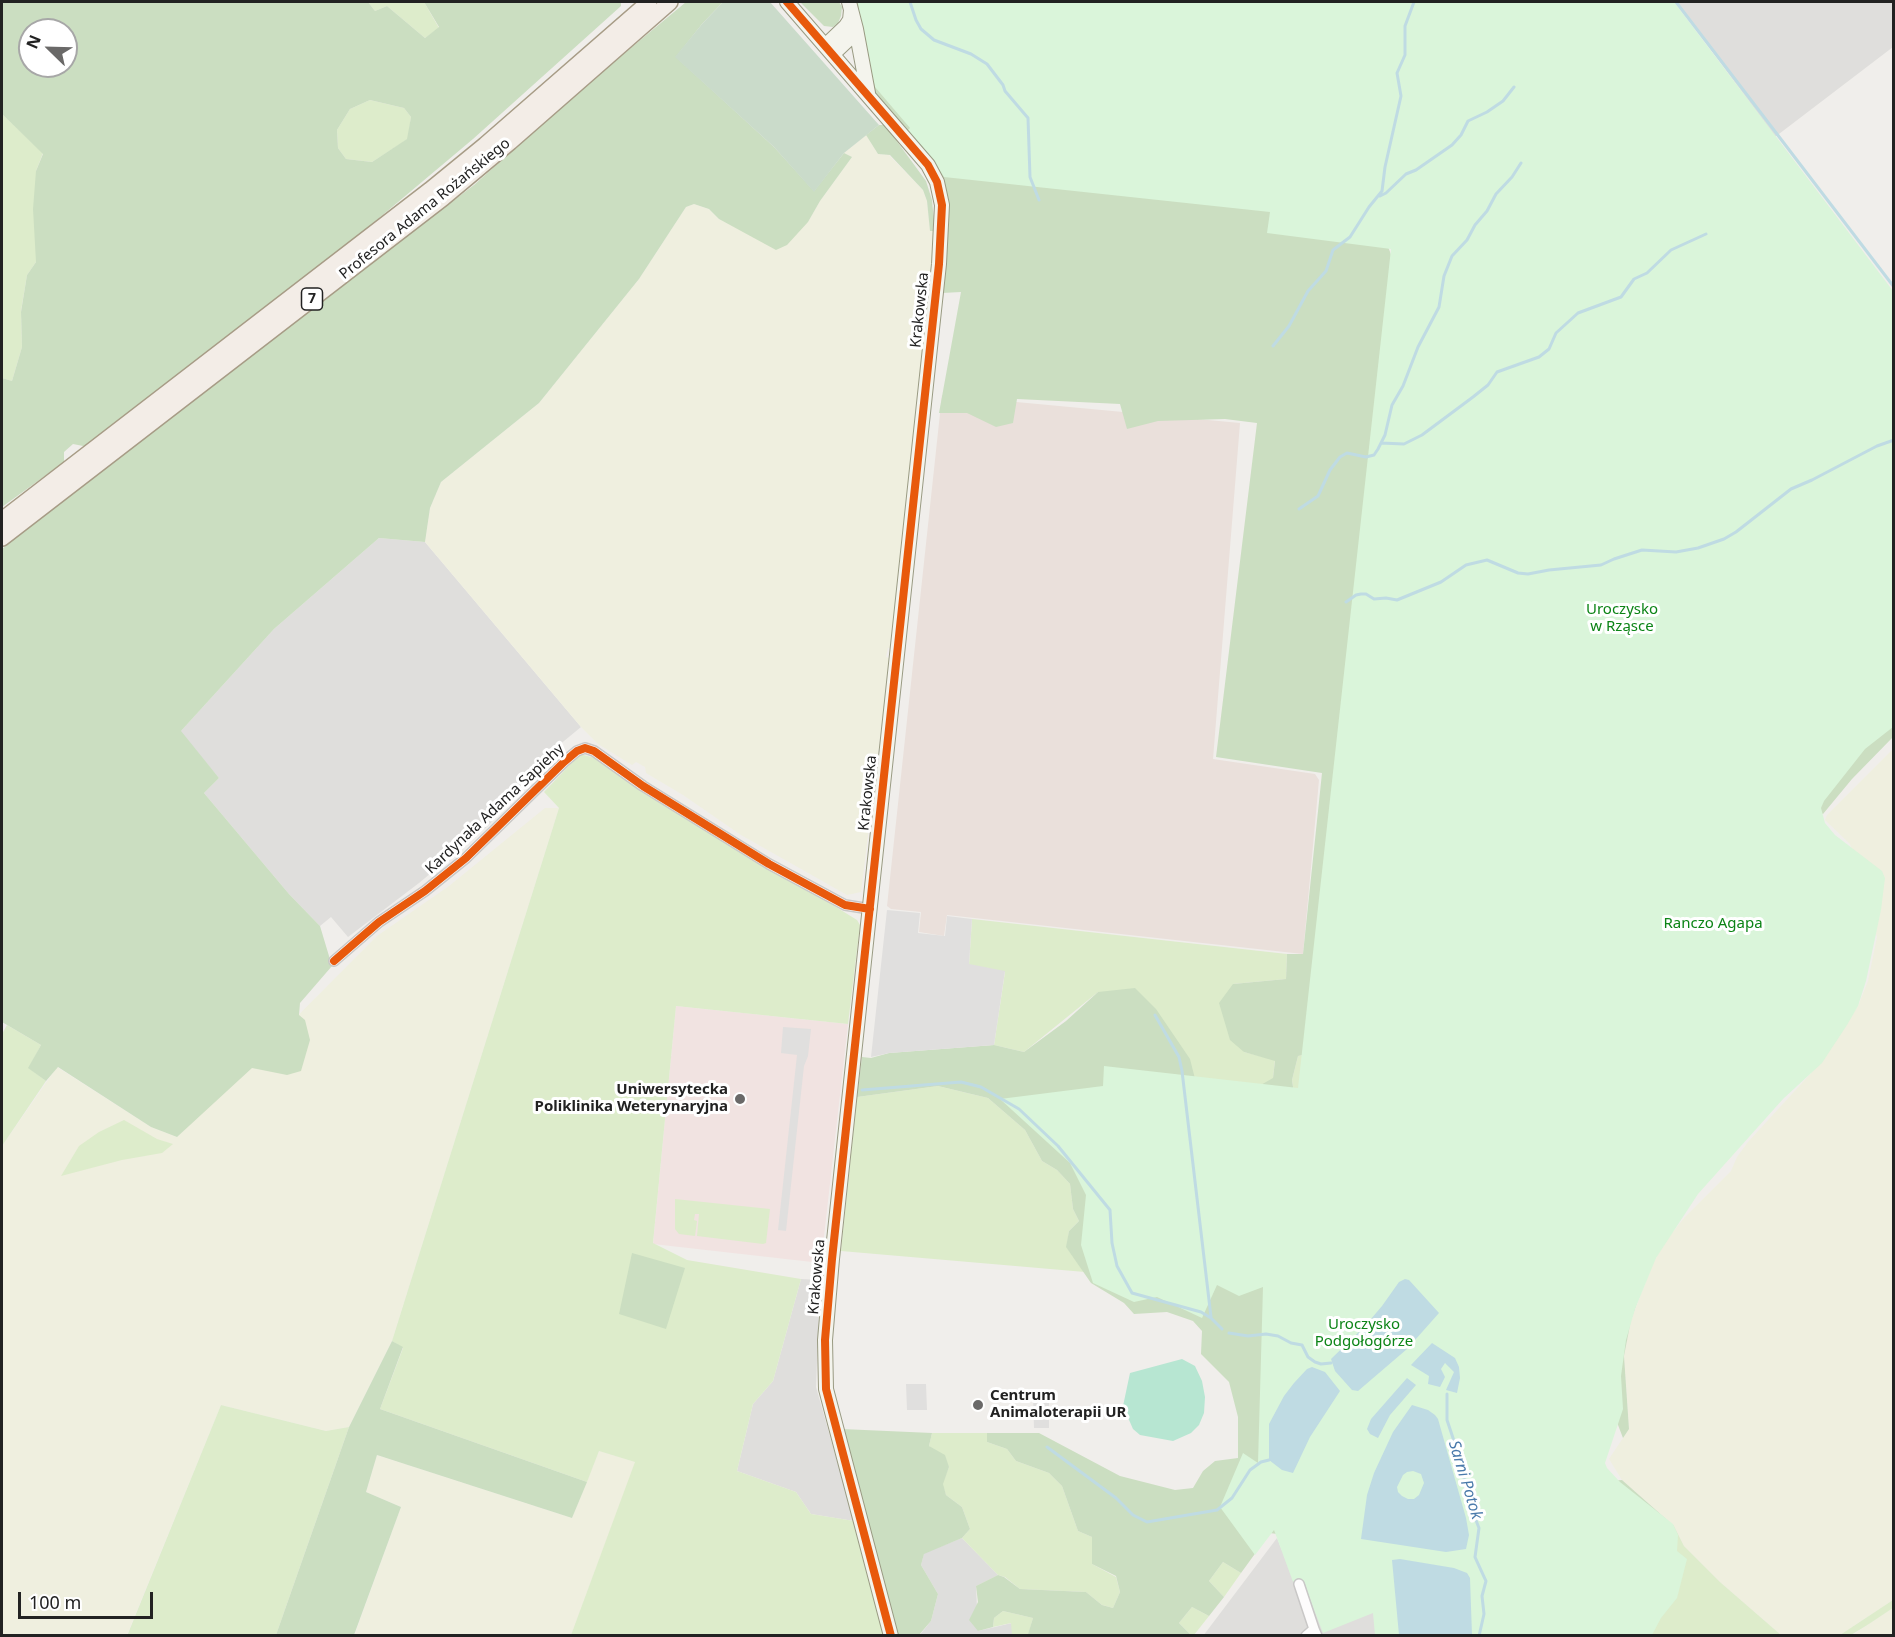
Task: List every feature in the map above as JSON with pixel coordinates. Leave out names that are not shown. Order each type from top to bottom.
[{"type":"main road","name":"Profesora Adama Rożańskiego","points":[[2,520],[448,176],[649,2]]},
{"type":"main road","name":"Profesora Adama Rożańskiego","points":[[2,538],[443,198],[670,2]]},
{"type":"street","name":"Krakowska","points":[[787,2],[935,176],[941,197],[943,218],[825,1340],[826,1389],[891,1635]]},
{"type":"street","points":[[829,50],[850,20],[850,6]]},
{"type":"street","points":[[850,6],[868,95]]},
{"type":"street","points":[[829,50],[851,37],[856,29]]},
{"type":"street","name":"Kardynała Adama Sapiehy","points":[[334,961],[379,922],[425,891],[466,858],[564,762],[577,751],[585,748],[769,864],[845,905],[870,909]]},
{"type":"street","points":[[1299,1584],[1315,1632],[1306,1635]]},
{"type":"shaded area","points":[[1676,2],[1893,2],[1893,47],[1775,137]]},
{"type":"shaded area","points":[[942,395],[1240,423],[1213,759],[1315,774],[1319,780],[1303,954],[947,915],[944,936],[919,932],[921,912],[891,909],[887,906]]},
{"type":"shaded area","points":[[379,538],[425,542],[581,727],[558,746],[488,826],[348,937],[331,917],[320,926],[289,894],[204,793],[219,778],[180,732],[274,629]]},
{"type":"shaded area","points":[[887,910],[920,913],[918,933],[945,936],[947,916],[972,919],[969,964],[1005,971],[994,1045],[889,1053],[871,1057]]},
{"type":"shaded area","points":[[676,1006],[848,1024],[821,1263],[653,1244]]},
{"type":"shaded area","points":[[783,1027],[811,1029],[808,1056],[804,1066],[786,1231],[778,1230],[797,1055],[781,1053]]},
{"type":"shaded area","points":[[801,1279],[820,1280],[816,1387],[854,1521],[811,1514],[796,1492],[737,1471],[753,1404],[773,1381]]},
{"type":"shaded area","points":[[906,1384],[926,1384],[927,1410],[907,1410]]},
{"type":"shaded area","points":[[1033,1395],[1040,1396],[1049,1403],[1049,1428],[1034,1428]]},
{"type":"shaded area","points":[[962,1538],[998,1575],[976,1586],[978,1631],[1012,1623],[1012,1635],[919,1636],[931,1621],[938,1594],[921,1565],[924,1553]]},
{"type":"shaded area","points":[[1277,1538],[1297,1586],[1380,1551],[1397,1635],[1203,1636]]},
{"type":"green space","points":[[2,2],[368,2],[375,11],[387,6],[425,38],[439,27],[424,2],[621,2],[621,6],[473,139],[360,234],[88,447],[73,444],[64,452],[64,462],[2,507],[2,378],[12,381],[22,347],[21,312],[27,275],[36,262],[33,209],[36,171],[43,154],[2,114]],"holes":[[[370,100],[404,108],[411,117],[407,139],[372,162],[346,159],[338,148],[337,130],[350,109]]]},
{"type":"green space","points":[[368,2],[424,2],[439,28],[425,38],[387,6],[375,11]]},
{"type":"green space","points":[[686,2],[723,2],[676,57],[774,147],[814,191],[844,153],[852,157],[820,201],[808,222],[787,245],[776,250],[719,219],[709,209],[694,204],[686,207],[639,279],[539,403],[441,482],[430,508],[425,542],[379,538],[274,629],[181,731],[219,778],[204,793],[289,894],[320,926],[332,966],[300,1003],[299,1015],[305,1020],[310,1040],[301,1071],[287,1075],[252,1068],[177,1137],[151,1127],[58,1067],[46,1081],[28,1068],[41,1045],[2,1022],[2,549],[109,463],[474,185],[572,97]]},
{"type":"green space","points":[[723,2],[770,2],[879,125],[844,153],[814,192],[774,147],[675,57]]},
{"type":"green space","points":[[800,2],[839,2],[842,7],[838,23],[833,27],[824,26]]},
{"type":"green space","name":"Uroczysko Podgołogórze","points":[[855,2],[1304,2],[1528,653],[1686,1163],[1631,1320],[1624,1356],[1629,1429],[1623,1438],[1615,1417],[1598,1482],[1622,1480],[1674,1526],[1284,1535],[1270,1533],[1241,1573],[1223,1562],[1209,1581],[1224,1597],[1209,1616],[1192,1607],[1179,1623],[1191,1635],[1025,1635],[1028,1634],[1033,1618],[1003,1611],[994,1618],[993,1627],[978,1631],[969,1620],[978,1602],[976,1586],[998,1575],[1020,1589],[1086,1592],[1102,1605],[1113,1608],[1120,1592],[1116,1576],[1092,1564],[1092,1537],[1078,1531],[1062,1486],[1049,1473],[1016,1461],[1007,1449],[987,1442],[987,1433],[1039,1433],[1120,1476],[1175,1490],[1193,1488],[1203,1471],[1215,1461],[1238,1458],[1238,1417],[1229,1382],[1201,1354],[1202,1331],[1193,1321],[1167,1312],[1134,1314],[1124,1303],[1091,1283],[1066,1247],[1069,1231],[1079,1221],[1073,1209],[1070,1184],[1057,1170],[1042,1161],[1025,1130],[988,1098],[938,1086],[857,1097],[862,1057],[871,1058],[889,1053],[994,1045],[1024,1052],[1066,1021],[1098,992],[1135,988],[1156,1009],[1190,1059],[1208,1130],[1235,1275],[1328,1049],[1298,1056],[1292,1080],[1296,1107],[1252,1090],[1273,1078],[1275,1061],[1244,1052],[1230,1040],[1219,1003],[1233,984],[1286,979],[1287,954],[1303,954],[1322,773],[1216,757],[1257,423],[1225,419],[1158,421],[1127,429],[1120,404],[1017,399],[1013,423],[996,427],[967,413],[939,413],[961,292],[942,293],[949,221],[945,186],[933,161],[875,94]]},
{"type":"green space","name":"Uroczysko w Rząsce","points":[[858,2],[1674,2],[1893,291],[1893,727],[1865,749],[1821,808],[1825,823],[1835,835],[1882,871],[1885,878],[1881,910],[1866,981],[1858,1006],[1847,1025],[1822,1063],[1783,1099],[1698,1194],[1656,1258],[1635,1309],[1626,1340],[1621,1376],[1623,1409],[1605,1463],[1620,1482],[1673,1524],[1678,1535],[1677,1551],[1687,1559],[1677,1598],[1661,1618],[1652,1635],[1375,1635],[1373,1613],[1323,1633],[1303,1581],[1296,1590],[1274,1530],[1255,1555],[1220,1507],[1243,1453],[1258,1463],[1263,1287],[1239,1296],[1217,1285],[1202,1318],[1157,1297],[1134,1302],[1093,1283],[1081,1245],[1086,1195],[1070,1163],[1000,1099],[1103,1086],[1104,1066],[1298,1088],[1391,249],[1267,233],[1270,212],[944,177],[907,131],[910,128],[875,87],[864,51]]},
{"type":"green space","points":[[370,100],[404,108],[411,117],[408,139],[372,162],[346,159],[338,148],[337,130],[350,109]]},
{"type":"green space","points":[[2,114],[43,153],[36,171],[36,262],[27,275],[21,311],[22,347],[12,381],[2,378]]},
{"type":"green space","points":[[879,125],[885,125],[926,181],[932,200],[935,231],[930,231],[927,201],[923,190],[890,155],[878,154],[866,135]]},
{"type":"green space","points":[[866,135],[878,154],[889,155],[923,190],[927,201],[930,230],[935,231],[891,648],[888,648],[886,657],[890,658],[861,892],[847,895],[741,835],[646,773],[645,767],[636,762],[632,765],[598,744],[581,727],[425,542],[430,508],[441,482],[539,403],[639,279],[686,207],[694,204],[709,209],[719,219],[737,228],[808,222],[820,201],[852,157],[844,153]]},
{"type":"green space","points":[[1893,703],[1893,737],[1852,779],[1823,814],[1814,810]]},
{"type":"green space","points":[[1893,749],[1893,1600],[1840,1635],[1781,1635],[1720,1582],[1684,1546],[1674,1526],[1622,1480],[1609,1459],[1629,1429],[1624,1356],[1631,1320],[1653,1263],[1666,1240],[1685,1217],[1731,1171],[1737,1157],[1748,1142],[1813,1071],[1858,1006],[1868,981],[1877,937],[1850,844],[1825,820],[1827,815]]},
{"type":"green space","points":[[580,754],[595,758],[857,920],[860,925],[848,1024],[676,1006],[653,1243],[687,1260],[801,1279],[773,1381],[753,1404],[737,1471],[796,1492],[811,1514],[854,1521],[885,1635],[571,1635],[635,1462],[599,1451],[587,1482],[380,1409],[403,1348],[392,1341],[559,808],[544,792]]},
{"type":"green space","points":[[545,808],[559,808],[392,1341],[349,1427],[326,1431],[221,1405],[127,1635],[2,1636],[2,1146],[57,1067],[151,1127],[177,1137],[377,936],[449,886]]},
{"type":"green space","points":[[972,919],[1287,954],[1286,979],[1233,984],[1244,1052],[1275,1060],[1273,1078],[1296,1107],[1292,1080],[1298,1056],[1328,1049],[1299,1250],[1098,992],[1024,1052],[994,1045],[1005,972],[969,965]]},
{"type":"green space","points":[[7,1025],[41,1045],[29,1068],[46,1081],[2,1146],[2,1034]]},
{"type":"green space","points":[[938,1086],[988,1098],[1025,1130],[1042,1161],[1057,1170],[1070,1184],[1073,1209],[1079,1221],[1069,1231],[1067,1247],[1085,1272],[841,1251],[857,1097]]},
{"type":"green space","points":[[124,1120],[157,1139],[173,1144],[162,1153],[122,1160],[61,1176],[79,1146],[99,1132]]},
{"type":"green space","points":[[675,1199],[770,1209],[766,1243],[697,1236],[699,1214],[695,1214],[694,1220],[697,1221],[695,1236],[679,1234],[675,1229]]},
{"type":"green space","points":[[632,1253],[685,1268],[666,1329],[619,1314]]},
{"type":"green space","points":[[392,1341],[403,1347],[380,1409],[587,1482],[572,1518],[377,1455],[366,1492],[401,1507],[354,1635],[276,1635],[349,1427]]},
{"type":"green space","points":[[1182,1359],[1195,1366],[1202,1381],[1205,1397],[1204,1413],[1199,1425],[1191,1433],[1173,1441],[1140,1435],[1133,1429],[1123,1406],[1130,1373]]},
{"type":"green space","points":[[221,1405],[326,1431],[349,1427],[276,1635],[127,1636]]},
{"type":"green space","points":[[842,1429],[932,1433],[929,1446],[945,1455],[949,1467],[943,1484],[946,1495],[962,1507],[970,1529],[962,1538],[924,1554],[921,1565],[938,1594],[931,1621],[919,1635],[897,1635]]},
{"type":"green space","points":[[932,1433],[987,1433],[987,1442],[1007,1449],[1016,1461],[1049,1473],[1062,1486],[1078,1531],[1092,1537],[1092,1564],[1116,1577],[1120,1592],[1113,1608],[1102,1605],[1086,1592],[1020,1589],[1005,1577],[998,1575],[962,1538],[970,1529],[962,1507],[946,1495],[942,1484],[949,1467],[929,1446]]},
{"type":"green space","points":[[599,1451],[636,1462],[571,1635],[354,1636],[401,1507],[366,1492],[377,1455],[572,1518]]},
{"type":"green space","points":[[1674,1526],[1684,1546],[1720,1582],[1781,1635],[1611,1636]]},
{"type":"green space","points":[[1223,1562],[1241,1573],[1224,1597],[1209,1581]]},
{"type":"green space","points":[[1893,1600],[1893,1608],[1869,1624],[1851,1635],[1840,1635]]},
{"type":"green space","points":[[1192,1607],[1209,1616],[1194,1635],[1191,1635],[1179,1623]]},
{"type":"green space","points":[[1893,1608],[1893,1635],[1851,1636]]},
{"type":"green space","points":[[1003,1611],[1033,1618],[1028,1635],[1012,1635],[1011,1623],[993,1627],[994,1618]]},
{"type":"water","points":[[1409,1280],[1439,1313],[1407,1349],[1358,1391],[1352,1390],[1335,1371],[1331,1359],[1365,1326],[1399,1282]]},
{"type":"water","points":[[1432,1343],[1455,1358],[1460,1378],[1457,1393],[1446,1390],[1454,1372],[1445,1363],[1441,1369],[1445,1377],[1440,1387],[1428,1384],[1429,1376],[1411,1365]]},
{"type":"water","points":[[1312,1367],[1325,1372],[1340,1391],[1310,1437],[1293,1473],[1282,1470],[1269,1460],[1269,1424],[1284,1396],[1307,1369]]},
{"type":"water","points":[[1407,1378],[1416,1385],[1390,1415],[1378,1438],[1370,1434],[1367,1429],[1371,1419]]},
{"type":"water","points":[[1412,1405],[1428,1410],[1438,1419],[1466,1518],[1469,1535],[1466,1549],[1446,1552],[1361,1539],[1367,1495],[1374,1473],[1393,1432]],"holes":[[[1413,1471],[1421,1474],[1424,1483],[1419,1495],[1414,1499],[1408,1499],[1398,1492],[1397,1487],[1403,1475]]]},
{"type":"water","points":[[1400,1559],[1454,1568],[1467,1573],[1470,1578],[1472,1635],[1399,1635],[1392,1560]]},
{"type":"waterway","points":[[910,2],[921,29],[934,40],[971,54],[987,64],[1005,91],[1028,118],[1030,177],[1039,200]]},
{"type":"waterway","points":[[1273,346],[1289,326],[1308,291],[1326,271],[1333,250],[1350,237],[1382,191],[1401,96],[1397,73],[1405,55],[1405,26],[1414,2]]},
{"type":"waterway","points":[[1676,2],[1894,287]]},
{"type":"waterway","points":[[1380,196],[1406,174],[1416,170],[1452,145],[1461,135],[1468,121],[1503,101],[1514,87]]},
{"type":"waterway","points":[[1299,509],[1318,496],[1330,470],[1340,457],[1347,453],[1366,457],[1374,455],[1378,449],[1385,435],[1392,405],[1439,307],[1444,276],[1452,256],[1467,240],[1496,194],[1521,163]]},
{"type":"waterway","points":[[1381,443],[1404,444],[1422,435],[1488,385],[1497,372],[1539,357],[1549,349],[1556,333],[1578,313],[1621,297],[1634,279],[1647,273],[1671,250],[1706,234]]},
{"type":"waterway","points":[[1346,602],[1361,594],[1374,599],[1397,600],[1441,582],[1466,565],[1487,560],[1518,573],[1528,574],[1601,565],[1642,550],[1676,552],[1698,548],[1736,532],[1791,489],[1877,446],[1894,440]]},
{"type":"waterway","points":[[1155,1015],[1179,1057],[1182,1071],[1211,1317]]},
{"type":"waterway","points":[[862,1090],[961,1082],[981,1087],[1019,1109],[1058,1146],[1110,1210],[1112,1243],[1117,1266],[1132,1293],[1201,1312],[1222,1329]]},
{"type":"waterway","points":[[1229,1333],[1248,1336],[1266,1334],[1278,1336],[1291,1343],[1302,1345],[1308,1357],[1315,1362],[1331,1363]]},
{"type":"waterway","name":"Sarni Potok","points":[[1447,1394],[1447,1420],[1459,1456],[1470,1505],[1479,1528],[1475,1557],[1486,1581],[1482,1596],[1484,1614],[1479,1636]]},
{"type":"waterway","points":[[1047,1447],[1116,1498],[1133,1515],[1147,1522],[1217,1510],[1232,1498],[1250,1470],[1261,1462],[1269,1460]]},
{"type":"cycle path","points":[[787,2],[928,165],[937,182],[942,205],[939,264],[825,1340],[826,1389],[891,1636]]},
{"type":"cycle path","points":[[334,961],[379,922],[425,891],[466,858],[564,762],[577,751],[585,748],[594,751],[643,786],[769,864],[845,905],[870,909]]},
{"type":"place","name":"Uniwersytecka Poliklinika Weterynaryjna","points":[[740,1099]]},
{"type":"place","name":"Centrum Animaloterapii UR","points":[[978,1405]]},
{"type":"park label","name":"Ranczo Agapa","points":[[1713,924]]}]
